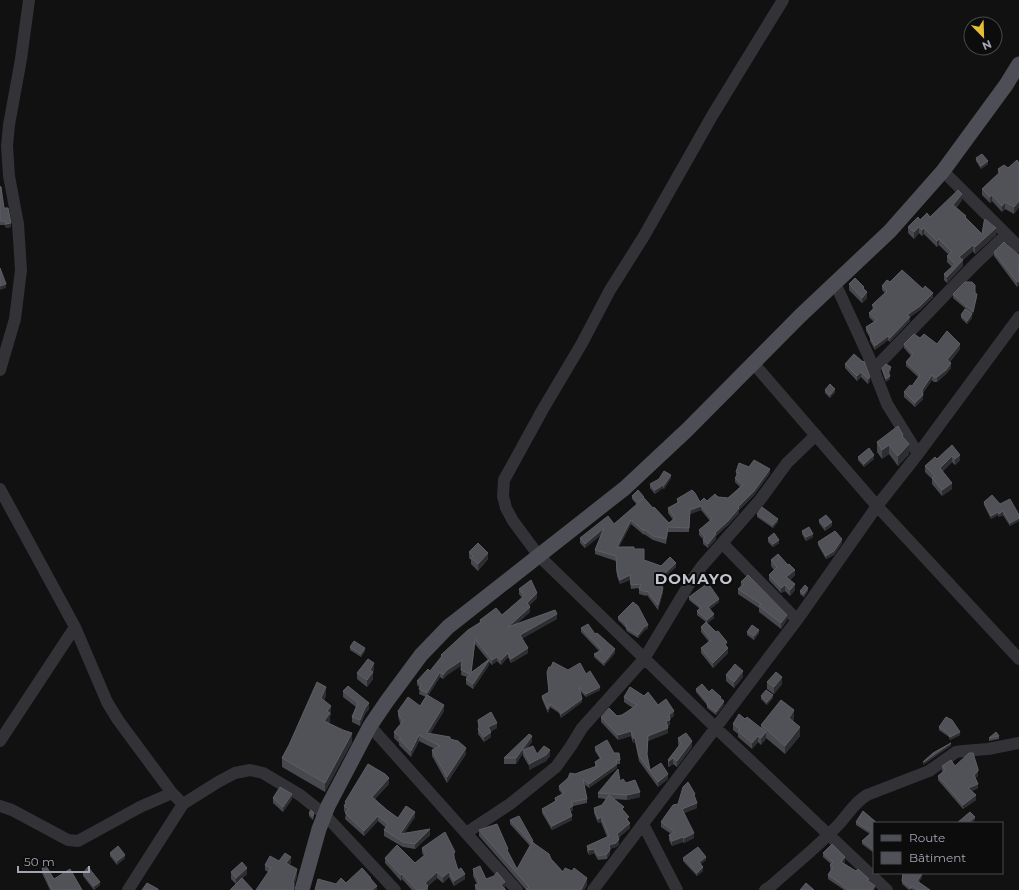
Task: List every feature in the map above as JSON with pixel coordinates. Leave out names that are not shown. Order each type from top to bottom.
[{"type":"main road","points":[[302,890],[324,814],[370,726],[421,655],[448,628],[490,593],[625,488],[687,430],[890,230],[943,171],[1006,85],[1019,64]]},
{"type":"street","points":[[0,370],[15,319],[21,270],[18,224],[4,174],[9,124],[21,59],[28,0]]},
{"type":"street","points":[[783,0],[712,116],[644,236],[610,290],[581,345],[543,409],[504,480],[503,496],[506,508],[513,521],[539,556],[716,728],[887,890]]},
{"type":"street","points":[[943,171],[1019,248]]},
{"type":"street","points":[[874,370],[965,274],[1006,235]]},
{"type":"street","points":[[835,283],[874,370],[887,404],[918,454]]},
{"type":"street","points":[[593,890],[797,620],[877,506],[918,454],[1019,317]]},
{"type":"street","points":[[754,364],[877,506],[1019,659]]},
{"type":"street","points":[[466,833],[510,804],[556,767],[582,728],[644,658],[690,581],[760,500],[787,463],[816,435]]},
{"type":"street","points":[[0,489],[75,627],[107,702],[118,720],[172,793],[183,804]]},
{"type":"street","points":[[722,543],[797,620]]},
{"type":"street","points":[[0,741],[75,627]]},
{"type":"street","points":[[370,726],[517,890]]},
{"type":"street","points":[[765,890],[828,834],[855,804],[867,795],[926,773],[956,752],[963,750],[988,749],[1019,743]]},
{"type":"street","points":[[128,890],[183,804],[229,776],[235,773],[250,770],[263,772],[300,795],[324,814],[395,890]]},
{"type":"street","points":[[0,806],[12,810],[68,840],[78,841],[140,807],[172,793]]},
{"type":"street","points":[[643,824],[677,890]]},
{"type":"building","points":[[982,154],[988,161],[981,166],[976,158]]},
{"type":"building","points":[[1017,160],[1019,163],[1019,201],[1014,207],[1005,202],[1002,206],[992,195],[990,197],[982,189],[1000,172],[998,169],[1004,165],[1008,168]]},
{"type":"building","points":[[0,186],[4,208],[8,208],[11,223],[6,224],[5,221],[0,221]]},
{"type":"building","points":[[958,190],[962,194],[953,205],[966,216],[965,217],[982,234],[985,219],[996,228],[975,247],[973,245],[959,257],[963,260],[947,277],[944,274],[955,264],[947,256],[952,252],[939,239],[937,241],[924,228],[922,230],[919,227],[914,232],[908,227],[918,217],[920,220],[927,213],[930,217]]},
{"type":"building","points":[[1004,242],[1019,255],[1019,281],[1017,282],[994,252]]},
{"type":"building","points":[[0,268],[6,284],[0,286]]},
{"type":"building","points":[[902,270],[923,289],[925,286],[933,293],[920,306],[907,315],[910,317],[890,338],[888,336],[875,346],[866,327],[877,320],[869,313],[875,307],[872,305],[887,291],[882,286],[887,280],[890,282]]},
{"type":"building","points":[[855,278],[867,292],[862,298],[849,284]]},
{"type":"building","points":[[965,282],[972,282],[975,285],[975,293],[977,294],[973,312],[953,294]]},
{"type":"building","points":[[965,309],[972,314],[967,321],[961,315]]},
{"type":"building","points":[[947,331],[960,344],[947,360],[951,363],[946,370],[937,377],[932,375],[922,390],[923,395],[915,403],[904,392],[910,385],[912,386],[920,375],[906,362],[913,354],[904,344],[914,334],[920,338],[924,334],[937,344]]},
{"type":"building","points":[[854,354],[863,362],[864,361],[870,377],[868,379],[861,372],[857,376],[845,364]]},
{"type":"building","points":[[886,364],[891,367],[888,372],[890,376],[886,379],[882,368]]},
{"type":"building","points":[[830,384],[835,389],[830,395],[825,390]]},
{"type":"building","points":[[898,426],[903,435],[902,436],[909,444],[898,456],[889,445],[882,450],[877,442]]},
{"type":"building","points":[[952,445],[960,455],[955,459],[952,456],[940,468],[952,483],[942,490],[932,478],[935,476],[925,466],[935,457],[937,459]]},
{"type":"building","points":[[869,448],[874,455],[864,464],[858,457]]},
{"type":"building","points":[[754,460],[770,469],[754,491],[738,507],[739,508],[728,521],[715,533],[716,534],[708,544],[703,540],[705,537],[699,530],[712,519],[701,506],[690,510],[689,528],[668,527],[666,539],[653,536],[644,529],[644,531],[631,520],[617,547],[634,547],[634,549],[644,549],[644,560],[661,566],[670,557],[676,563],[662,576],[655,571],[663,588],[658,605],[647,591],[646,592],[639,589],[641,584],[631,585],[630,575],[620,580],[617,572],[616,556],[595,550],[604,528],[585,544],[580,538],[608,516],[614,524],[644,498],[669,523],[675,518],[668,508],[679,502],[677,499],[692,490],[700,502],[704,498],[707,501],[715,494],[718,497],[728,498],[743,485],[735,478],[739,473],[736,472],[739,463],[749,467]]},
{"type":"building","points":[[664,471],[671,475],[664,485],[655,490],[650,484],[659,479]]},
{"type":"building","points":[[638,490],[644,497],[637,502],[632,496]]},
{"type":"building","points":[[992,495],[1000,504],[1010,499],[1019,515],[1019,518],[1010,523],[1003,511],[999,514],[998,512],[991,516],[984,502]]},
{"type":"building","points":[[762,507],[778,519],[773,525],[757,514]]},
{"type":"building","points":[[826,515],[832,522],[825,527],[819,520]]},
{"type":"building","points":[[809,527],[813,534],[806,537],[802,531]]},
{"type":"building","points":[[835,531],[842,539],[834,551],[826,556],[818,542]]},
{"type":"building","points":[[774,533],[779,540],[773,544],[768,538]]},
{"type":"building","points":[[478,543],[488,553],[478,564],[471,558],[473,556],[469,552]]},
{"type":"building","points":[[778,554],[795,570],[786,577],[795,584],[790,590],[785,585],[781,588],[769,575],[777,567],[771,560]]},
{"type":"building","points":[[748,575],[787,615],[781,623],[759,606],[761,604],[738,589],[744,584],[741,582]]},
{"type":"building","points":[[531,580],[537,593],[527,603],[530,607],[508,627],[555,610],[557,614],[520,635],[528,648],[511,659],[508,653],[501,660],[497,657],[492,660],[475,639],[471,673],[489,660],[473,684],[466,679],[470,674],[461,670],[462,660],[447,670],[443,675],[440,672],[427,693],[419,689],[421,685],[417,681],[428,669],[430,671],[442,656],[441,655],[468,630],[481,622],[480,620],[496,608],[502,615],[524,596],[519,589]]},
{"type":"building","points":[[708,583],[719,599],[708,607],[714,614],[707,620],[697,611],[701,607],[689,597]]},
{"type":"building","points":[[805,585],[808,588],[804,594],[800,591]]},
{"type":"building","points":[[633,602],[638,606],[648,625],[644,627],[638,635],[628,629],[626,624],[618,617]]},
{"type":"building","points":[[706,622],[716,632],[718,631],[727,642],[725,645],[728,648],[713,663],[701,648],[711,640],[701,627]]},
{"type":"building","points":[[588,624],[595,634],[597,633],[615,649],[604,663],[594,654],[602,650],[581,628]]},
{"type":"building","points":[[752,625],[759,630],[754,636],[747,632]]},
{"type":"building","points":[[354,641],[365,648],[361,654],[350,647]]},
{"type":"building","points":[[368,659],[374,663],[370,670],[373,672],[367,680],[357,673]]},
{"type":"building","points":[[553,662],[568,670],[580,663],[586,674],[590,671],[600,687],[586,694],[579,687],[582,699],[561,714],[559,710],[550,704],[548,709],[542,696],[549,692],[547,672]]},
{"type":"building","points":[[735,664],[743,671],[734,682],[726,675]]},
{"type":"building","points":[[776,672],[782,677],[774,687],[767,682]]},
{"type":"building","points":[[317,682],[326,687],[321,698],[331,706],[327,711],[330,713],[324,721],[352,733],[325,783],[282,758]]},
{"type":"building","points":[[702,684],[709,692],[712,689],[724,701],[716,712],[707,705],[708,703],[696,689]]},
{"type":"building","points":[[348,686],[369,703],[360,720],[352,717],[358,703],[343,691]]},
{"type":"building","points":[[630,687],[644,696],[648,692],[658,705],[666,699],[674,711],[669,715],[670,720],[666,721],[668,728],[648,736],[647,754],[650,770],[661,763],[668,774],[658,782],[639,756],[635,738],[633,738],[631,731],[618,735],[601,717],[609,708],[617,716],[622,715],[637,705],[624,697]]},
{"type":"building","points":[[766,690],[773,695],[767,702],[761,696]]},
{"type":"building","points":[[427,695],[444,705],[427,733],[450,737],[450,739],[458,741],[466,748],[447,777],[432,750],[440,746],[419,735],[411,751],[399,739],[401,738],[394,732],[403,721],[398,711],[408,697],[420,706]]},
{"type":"building","points":[[781,700],[794,710],[789,718],[800,727],[785,746],[761,725]]},
{"type":"building","points":[[491,712],[497,723],[488,727],[491,732],[484,737],[478,729],[478,720]]},
{"type":"building","points":[[739,714],[745,719],[747,717],[766,732],[761,738],[758,736],[752,743],[738,731],[740,729],[733,724]]},
{"type":"building","points":[[946,717],[952,720],[960,732],[950,737],[949,734],[939,727]]},
{"type":"building","points":[[996,732],[999,736],[989,738]]},
{"type":"building","points":[[686,733],[692,741],[677,761],[673,758],[669,761],[668,760],[681,743],[678,738]]},
{"type":"building","points":[[529,734],[532,736],[516,758],[504,758]]},
{"type":"building","points":[[607,740],[614,753],[619,753],[620,760],[616,760],[617,764],[589,784],[583,779],[587,799],[571,802],[573,806],[569,808],[572,816],[552,826],[542,809],[556,801],[555,798],[564,793],[559,786],[568,778],[570,773],[575,774],[597,766],[595,762],[601,758],[595,747]]},
{"type":"building","points":[[951,743],[925,761],[923,762],[933,753]]},
{"type":"building","points":[[533,746],[537,754],[544,746],[550,750],[546,755],[529,764],[530,763],[523,750]]},
{"type":"building","points":[[969,753],[973,753],[978,769],[974,775],[978,784],[968,788],[976,795],[963,805],[938,776],[945,770],[942,766],[951,760],[955,766]]},
{"type":"building","points":[[368,764],[389,778],[372,797],[398,818],[406,806],[415,812],[400,834],[430,829],[415,844],[403,842],[384,830],[388,824],[378,816],[364,831],[345,813],[349,809],[344,806],[346,803],[345,802]]},
{"type":"building","points":[[618,769],[620,781],[623,779],[626,783],[635,780],[640,792],[627,795],[598,793]]},
{"type":"building","points":[[688,782],[695,794],[697,803],[682,809],[694,833],[684,838],[683,837],[672,841],[669,835],[675,832],[661,822],[673,805],[678,804],[683,787]]},
{"type":"building","points":[[280,787],[292,794],[283,807],[273,798]]},
{"type":"building","points":[[609,795],[624,807],[622,809],[629,817],[626,819],[630,823],[617,834],[619,839],[616,843],[609,845],[610,850],[607,854],[598,856],[594,849],[589,850],[587,846],[609,836],[601,817],[598,819],[594,808],[602,805]]},
{"type":"building","points":[[311,810],[314,813],[313,816],[309,813]]},
{"type":"building","points":[[863,811],[876,822],[873,822],[873,849],[862,841],[872,832],[856,822]]},
{"type":"building","points":[[970,812],[975,817],[969,822],[958,822]]},
{"type":"building","points":[[519,816],[533,841],[531,843],[510,820]]},
{"type":"building","points":[[497,824],[508,849],[507,850],[517,869],[532,842],[549,854],[551,859],[563,872],[565,868],[572,871],[574,868],[587,878],[581,890],[526,890],[529,887],[479,830]]},
{"type":"building","points":[[445,832],[455,852],[453,854],[458,870],[461,868],[465,874],[454,881],[449,872],[443,877],[437,872],[425,883],[428,886],[425,890],[417,890],[385,858],[397,845],[415,863],[426,854],[422,848]]},
{"type":"building","points":[[832,844],[845,857],[841,862],[856,871],[858,869],[869,879],[867,880],[875,886],[872,890],[848,890],[828,875],[833,867],[830,865],[833,862],[823,853]]},
{"type":"building","points":[[118,846],[125,855],[117,861],[110,853]]},
{"type":"building","points":[[698,847],[706,857],[699,862],[703,867],[697,873],[683,858]]},
{"type":"building","points":[[285,853],[291,857],[286,863],[297,869],[293,882],[293,890],[256,890],[271,868],[265,865],[270,856],[279,861]]},
{"type":"building","points":[[242,862],[247,868],[236,878],[231,872]]},
{"type":"building","points":[[46,866],[54,879],[70,869],[82,890],[52,890],[42,868]]},
{"type":"building","points":[[480,866],[486,879],[494,876],[497,872],[505,882],[501,885],[506,890],[478,890],[475,885],[479,883],[473,869]]},
{"type":"building","points":[[88,867],[100,882],[94,886],[83,873]]},
{"type":"building","points":[[362,868],[377,886],[372,890],[315,890],[318,879],[336,884],[341,878],[346,883]]},
{"type":"building","points":[[903,874],[922,874],[917,881],[930,890],[918,890],[912,886],[911,888],[902,881]]},
{"type":"building","points":[[242,878],[253,890],[230,890]]},
{"type":"building","points":[[147,883],[158,889],[158,890],[142,890]]},
{"type":"building","points":[[806,883],[814,890],[800,890]]},
{"type":"district","name":"DOMAYO","points":[[694,578]]}]
